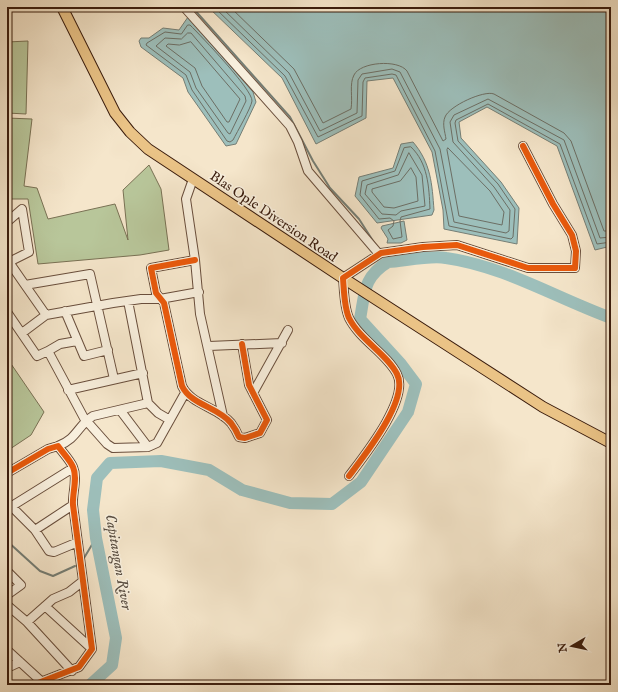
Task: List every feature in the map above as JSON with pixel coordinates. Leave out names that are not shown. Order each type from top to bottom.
[{"type":"main road","name":"Blas Ople Diversion Road","points":[[62,7],[115,112],[130,132],[148,149],[367,294],[543,407],[611,443]]},
{"type":"street","points":[[184,7],[290,126],[298,142],[308,171],[380,253]]},
{"type":"street","points":[[349,476],[372,445],[395,405],[399,388],[397,374],[358,332],[348,316],[345,279],[380,253],[457,245],[528,268],[575,268],[576,251],[572,235],[553,204],[523,146]]},
{"type":"street","points":[[193,179],[186,199],[199,292],[200,314],[209,346],[223,416]]},
{"type":"street","points":[[7,222],[22,209],[29,252],[8,260],[46,316]]},
{"type":"street","points":[[195,260],[151,268],[156,293],[164,303],[182,386],[185,393],[223,416],[231,422],[239,437],[245,438],[260,433],[267,420],[249,385],[242,344]]},
{"type":"street","points":[[25,285],[90,274],[114,379]]},
{"type":"street","points":[[22,333],[46,316],[65,311],[128,301],[160,299],[199,292]]},
{"type":"street","points":[[128,301],[148,403],[158,413],[170,420]]},
{"type":"street","points":[[65,311],[84,356],[108,350]]},
{"type":"street","points":[[7,312],[37,356],[60,344],[77,341]]},
{"type":"street","points":[[253,393],[288,330]]},
{"type":"street","points":[[209,346],[282,343]]},
{"type":"street","points":[[48,351],[84,418],[87,419],[113,448],[148,447],[156,443],[185,393]]},
{"type":"street","points":[[68,390],[143,372]]},
{"type":"street","points":[[7,473],[48,449],[58,446],[72,438],[87,419],[92,416],[148,403]]},
{"type":"street","points":[[120,410],[148,447]]},
{"type":"street","points":[[33,685],[79,667],[92,649],[73,505],[75,475],[73,468],[58,446]]},
{"type":"street","points":[[73,468],[9,504],[35,530],[49,551],[54,552],[78,542]]},
{"type":"street","points":[[35,530],[73,505]]},
{"type":"street","points":[[7,572],[22,585],[7,595]]},
{"type":"street","points":[[27,622],[53,599],[69,592],[83,581]]},
{"type":"street","points":[[7,605],[27,622],[72,671]]},
{"type":"street","points":[[45,606],[92,649]]},
{"type":"street","points":[[7,650],[42,682]]},
{"type":"street","points":[[7,668],[20,662]]},
{"type":"green space","points":[[28,41],[26,114],[7,113],[7,42]]},
{"type":"green space","points":[[7,118],[32,119],[24,186],[37,188],[48,219],[115,204],[128,240],[123,190],[149,165],[161,189],[169,250],[140,255],[38,264],[28,199],[8,199],[7,202]]},
{"type":"green space","points":[[7,358],[44,412],[31,435],[7,451]]},
{"type":"water","points":[[208,7],[611,7],[611,246],[595,250],[557,146],[487,107],[459,122],[461,138],[501,182],[519,208],[517,244],[444,229],[443,210],[432,152],[393,78],[367,81],[366,118],[316,144],[282,78]]},
{"type":"water","points":[[188,17],[253,92],[256,102],[236,144],[226,146],[188,92],[183,78],[141,47],[139,41],[141,38],[149,38],[163,28],[179,30]]},
{"type":"water","points":[[413,142],[424,158],[430,174],[434,210],[432,215],[377,223],[355,196],[359,177],[393,168],[401,144]]},
{"type":"water","points":[[404,221],[407,240],[401,243],[387,243],[388,239],[381,228],[382,226]]},
{"type":"waterway","points":[[192,7],[290,117],[313,161],[330,188],[359,219],[375,244]]},
{"type":"waterway","points":[[195,9],[207,9],[212,7]]},
{"type":"waterway","points":[[383,255],[388,262]]},
{"type":"waterway","name":"Capitangan River","points":[[90,685],[112,665],[116,638],[96,538],[93,510],[97,478],[110,463],[161,461],[209,470],[242,490],[290,503],[332,504],[361,482],[408,412],[416,384],[401,364],[360,319],[366,286],[374,274],[388,262],[440,257],[467,262],[509,275],[611,318]]},
{"type":"waterway","points":[[84,558],[96,538]]},
{"type":"waterway","points":[[7,541],[40,571],[53,576],[75,566]]},
{"type":"cycle path","points":[[349,476],[384,427],[397,398],[399,385],[397,374],[393,367],[360,333],[349,318],[345,304],[343,278],[381,253],[423,247],[457,245],[528,268],[575,268],[576,251],[572,235],[553,204],[523,146]]},
{"type":"cycle path","points":[[195,260],[151,268],[156,293],[164,303],[182,386],[192,398],[226,418],[239,437],[245,438],[260,433],[267,420],[249,385],[242,344]]},
{"type":"cycle path","points":[[7,473],[48,449],[58,446],[73,467],[75,476],[73,505],[92,649],[79,667],[33,685]]}]
